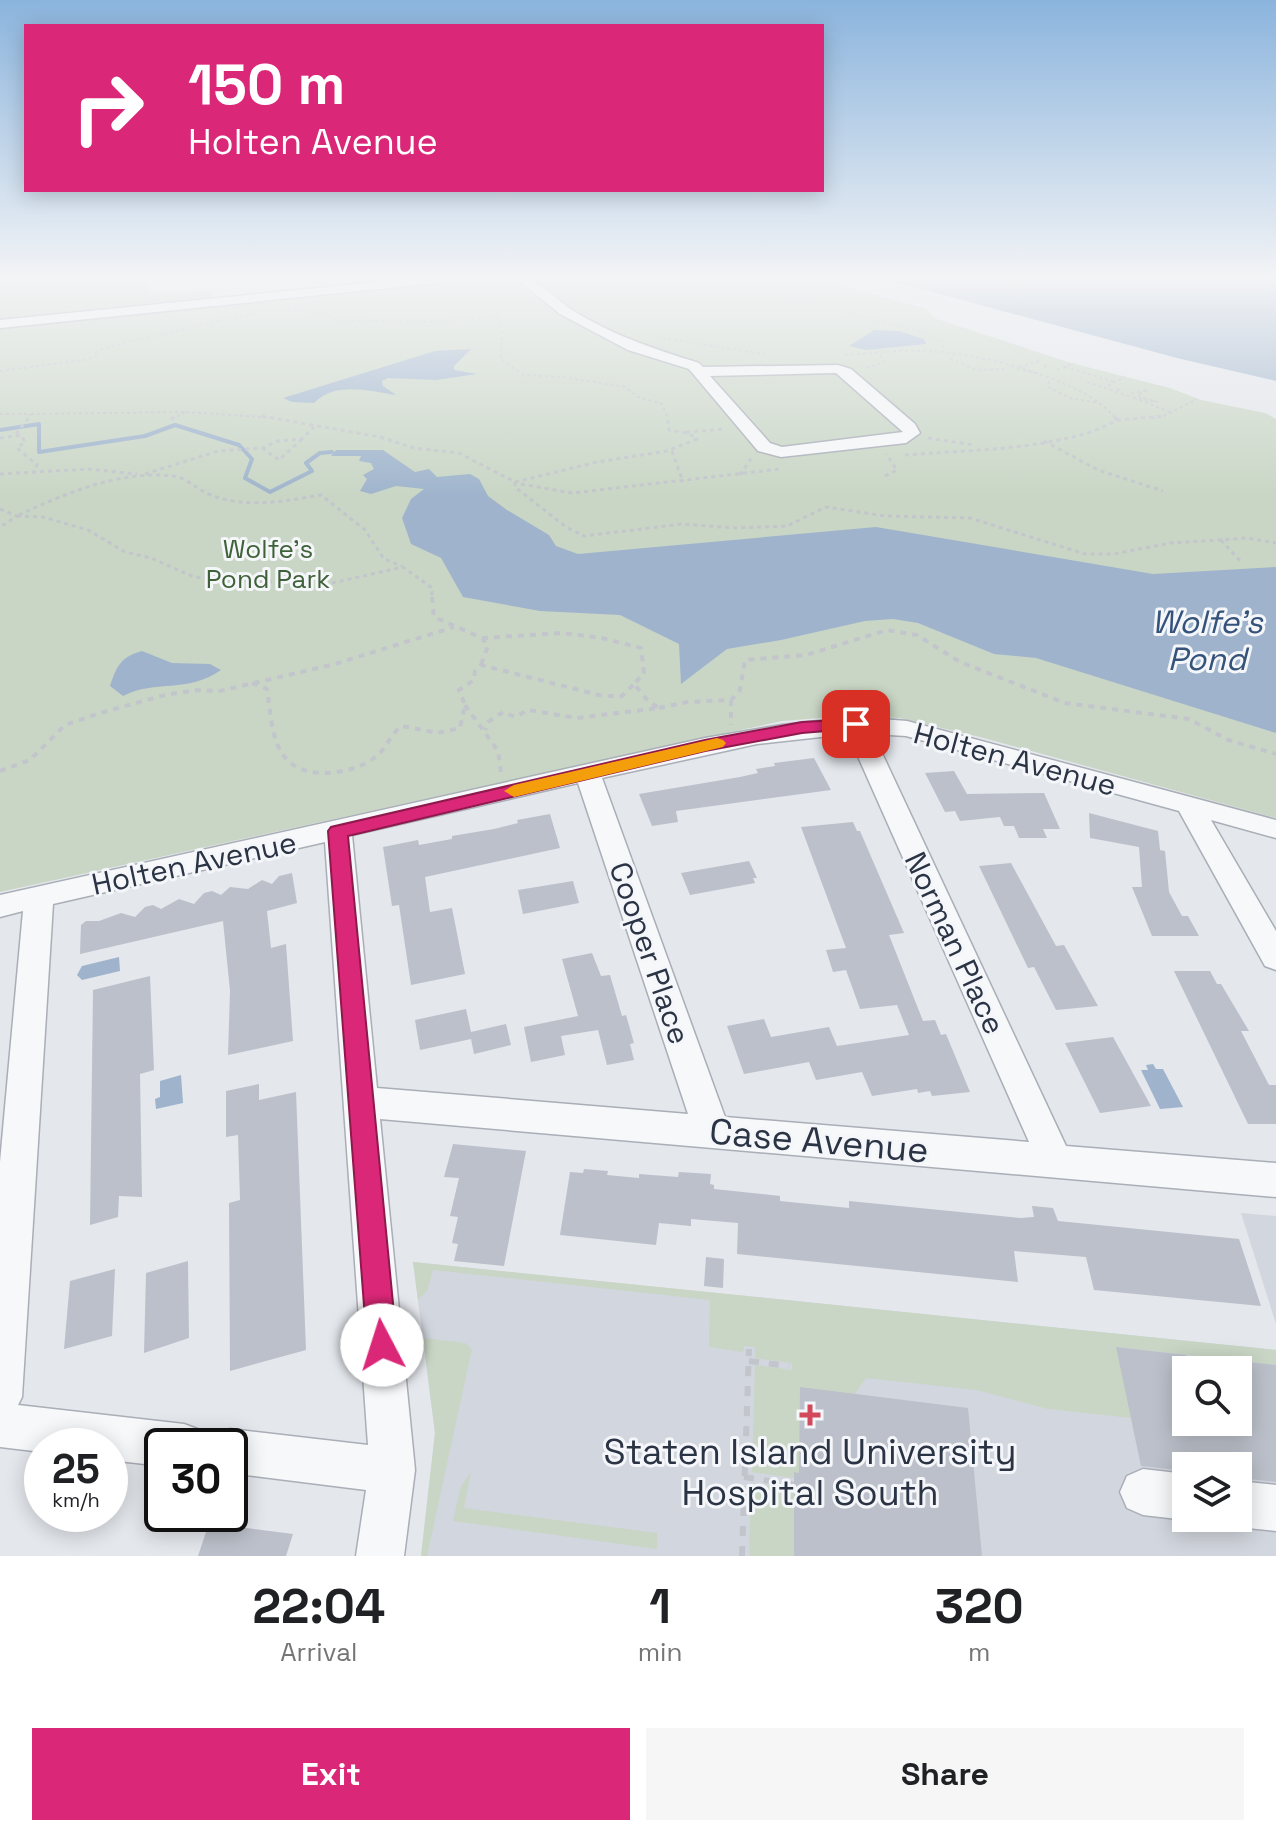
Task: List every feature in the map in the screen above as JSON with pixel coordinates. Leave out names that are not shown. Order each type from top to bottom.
[{"type":"street","points":[[645,352],[687,363],[699,372],[768,450],[781,452],[906,438],[912,433],[857,381],[838,369],[699,372]]},
{"type":"street","name":"Holten Avenue","points":[[0,906],[705,746],[802,727],[856,724],[907,729],[1276,829]]},
{"type":"street","name":"Norman Place","points":[[856,724],[1055,1161]]},
{"type":"street","name":"Cooper Place","points":[[588,774],[712,1132]]},
{"type":"street","points":[[1189,806],[1276,958]]},
{"type":"street","points":[[338,831],[392,1470],[380,1556]]},
{"type":"street","points":[[0,1397],[39,897]]},
{"type":"street","name":"Case Avenue","points":[[362,1102],[1276,1180]]},
{"type":"street","points":[[0,1425],[144,1441]]},
{"type":"street","points":[[248,1453],[392,1470]]},
{"type":"street","points":[[1252,1505],[1276,1508]]},
{"type":"path","points":[[0,371],[39,369],[85,360],[96,357],[94,354],[98,352]]},
{"type":"path","points":[[501,352],[501,360],[524,375],[563,377],[625,387],[638,397],[662,404],[667,412],[669,430],[731,430]]},
{"type":"path","points":[[864,369],[884,362],[879,352]]},
{"type":"path","points":[[954,353],[953,361],[966,368],[988,371],[1006,368]]},
{"type":"path","points":[[1011,369],[1035,373],[1019,367],[1040,360],[1036,364]]},
{"type":"path","points":[[1057,370],[1074,363]]},
{"type":"path","points":[[1044,366],[1049,367]]},
{"type":"path","points":[[1065,367],[1115,382]]},
{"type":"path","points":[[1074,388],[1098,377]]},
{"type":"path","points":[[1110,387],[1125,377]]},
{"type":"path","points":[[1049,381],[1047,386],[1061,395],[1078,401],[1101,403]]},
{"type":"path","points":[[1087,382],[1132,395],[1157,402],[1137,395],[1148,390],[1145,389],[1132,395]]},
{"type":"path","points":[[1117,389],[1123,391]]},
{"type":"path","points":[[1132,395],[1172,413]]},
{"type":"path","points":[[1117,420],[1148,419],[1172,413],[1197,399]]},
{"type":"path","points":[[171,419],[186,412]]},
{"type":"path","points":[[0,414],[186,412],[269,416],[314,427],[380,437],[414,448],[459,453],[515,482],[572,493],[780,469]]},
{"type":"path","points":[[16,434],[31,414]]},
{"type":"path","points":[[262,448],[279,460],[314,427]]},
{"type":"path","points":[[515,482],[531,482],[582,465],[672,451],[697,439],[684,432]]},
{"type":"path","points":[[0,438],[21,435],[25,442],[17,448],[37,465],[34,471]]},
{"type":"path","points":[[921,437],[979,447]]},
{"type":"path","points":[[0,527],[55,497],[218,451],[262,448],[278,441],[302,439]]},
{"type":"path","points":[[1043,441],[1098,470],[1163,491]]},
{"type":"path","points":[[672,451],[683,482]]},
{"type":"path","points":[[740,475],[752,455]]},
{"type":"path","points":[[885,476],[897,470],[889,457]]},
{"type":"path","points":[[0,474],[88,469],[177,476],[223,500],[281,503],[321,495],[365,530],[384,559],[403,567],[432,588],[431,610],[434,617],[482,638],[563,633],[602,638],[641,648],[644,673],[622,696],[603,696],[481,665]]},
{"type":"path","points":[[515,482],[515,487],[534,504],[584,536],[682,524],[735,528],[787,526],[826,507],[885,516],[970,518],[1085,554],[1114,554],[1170,543],[1247,538],[1276,543]]},
{"type":"path","points":[[0,509],[17,516],[43,517],[88,530],[125,552],[151,558],[194,577],[323,585],[403,567]]},
{"type":"path","points":[[1221,540],[1242,563]]},
{"type":"path","points":[[0,771],[30,760],[65,725],[100,713],[165,695],[197,690],[220,691],[347,660],[456,626]]},
{"type":"path","points":[[732,726],[729,708],[731,700],[740,690],[745,660],[806,655],[887,630],[917,635],[960,662],[1065,703],[1189,719],[1228,740],[1276,754]]},
{"type":"path","points":[[482,638],[488,646],[481,665],[475,671],[474,680],[459,690],[465,705],[498,751],[501,775]]},
{"type":"path","points":[[252,683],[267,689],[272,729],[284,758],[297,769],[314,774],[335,773],[379,756],[389,744],[390,734],[402,726],[422,734],[456,731],[462,722],[465,705]]},
{"type":"path","points":[[634,684],[649,702],[659,708]]},
{"type":"path","points":[[485,730],[488,722],[503,712],[515,717],[528,710],[542,716],[573,719],[687,702],[731,700]]},
{"type":"path","points":[[742,1556],[749,1349]]},
{"type":"path","points":[[749,1361],[789,1366]]},
{"type":"path","points":[[744,1477],[795,1485]]},
{"type":"shaded area","points":[[1241,1213],[1276,1216],[1276,1324]]},
{"type":"shaded area","name":"Staten Island University Hospital South","points":[[413,1262],[1276,1350],[1276,1556],[421,1556],[435,1433]]},
{"type":"green space","name":"Wolfe's Pond Park","points":[[0,352],[1036,352],[1170,388],[1201,400],[1265,413],[1276,419],[1276,818],[980,737],[899,718],[857,715],[782,721],[0,892]]},
{"type":"green space","points":[[413,1262],[1276,1350],[1276,1365],[1252,1362],[1252,1356],[1196,1356],[1117,1347],[1131,1418],[1048,1409],[976,1390],[866,1378],[799,1473],[795,1472],[795,1478],[752,1472],[755,1365],[792,1370],[792,1363],[755,1358],[755,1347],[744,1346],[743,1352],[709,1347],[710,1300],[433,1270],[427,1291],[418,1300]]},
{"type":"green space","points":[[423,1338],[465,1343],[472,1349],[427,1556],[421,1556],[435,1433]]},
{"type":"green space","points":[[471,1472],[464,1508],[657,1533],[657,1549],[453,1521],[461,1486]]},
{"type":"green space","points":[[751,1484],[795,1491],[794,1556],[749,1556]]},
{"type":"water","points":[[433,352],[468,352],[454,366],[454,370],[477,374],[436,380],[388,378],[382,381],[383,386],[396,395],[353,389],[332,392],[314,403],[292,402],[283,398]]},
{"type":"water","points":[[1153,352],[1276,352],[1276,381]]},
{"type":"water","name":"Wolfe's Pond","points":[[336,450],[383,450],[415,472],[429,469],[437,477],[470,474],[479,479],[488,496],[549,535],[556,546],[578,554],[876,527],[1153,574],[1276,567],[1276,733],[1036,658],[994,654],[918,623],[893,619],[865,621],[727,649],[681,684],[679,644],[620,615],[540,611],[463,597],[441,558],[411,544],[402,518],[411,499],[424,489],[396,486],[371,494],[360,491],[367,479],[363,475],[374,469],[371,463],[359,461],[361,456],[331,456]]},
{"type":"water","points":[[142,651],[172,663],[210,664],[221,670],[196,682],[147,688],[123,696],[110,686],[115,673],[124,659]]},
{"type":"water","points":[[119,957],[120,971],[82,980],[77,975],[82,966]]},
{"type":"water","points":[[1153,1064],[1156,1069],[1163,1069],[1183,1107],[1160,1109],[1141,1070],[1148,1070],[1146,1065]]},
{"type":"water","points":[[181,1075],[183,1103],[156,1109],[155,1099],[160,1097],[160,1081]]},
{"type":"building","points":[[814,758],[831,790],[676,811],[678,822],[652,826],[639,794],[740,777],[758,773],[756,769],[775,766],[774,763]]},
{"type":"building","points":[[954,771],[967,794],[1044,793],[1060,829],[1043,829],[1047,838],[1019,838],[1014,826],[1004,826],[1000,817],[960,821],[955,811],[945,812],[925,773]]},
{"type":"building","points":[[1089,813],[1158,831],[1160,850],[1165,851],[1169,892],[1182,916],[1188,916],[1199,936],[1152,936],[1132,887],[1142,887],[1139,847],[1090,838]]},
{"type":"building","points":[[550,814],[560,848],[425,877],[430,912],[452,908],[465,974],[411,985],[399,905],[392,906],[383,847],[418,840],[419,845],[452,839],[452,836]]},
{"type":"building","points":[[853,822],[860,831],[904,933],[889,935],[923,1021],[935,1020],[941,1035],[946,1034],[970,1092],[932,1096],[930,1091],[918,1093],[917,1089],[872,1096],[862,1072],[816,1080],[809,1062],[744,1074],[727,1026],[764,1019],[771,1037],[829,1027],[837,1046],[909,1035],[897,1005],[860,1009],[846,970],[833,972],[826,950],[846,948],[801,827]]},
{"type":"building","points":[[749,861],[757,878],[753,878],[755,883],[690,895],[681,873]]},
{"type":"building","points":[[1011,863],[1056,946],[1064,945],[1098,1006],[1056,1010],[1034,967],[1028,968],[979,866]]},
{"type":"building","points":[[292,873],[297,903],[267,911],[271,948],[286,944],[293,1041],[228,1055],[230,991],[223,921],[80,954],[81,925],[86,921],[99,921],[121,913],[135,917],[145,907],[153,905],[161,909],[179,899],[194,904],[204,893],[212,891],[221,895],[230,887],[248,889],[262,880],[272,884],[279,876]]},
{"type":"building","points":[[573,881],[579,903],[523,914],[518,890]]},
{"type":"building","points":[[592,953],[601,976],[610,975],[622,1016],[626,1015],[634,1043],[630,1044],[634,1060],[607,1065],[598,1030],[561,1036],[565,1055],[531,1062],[524,1027],[578,1016],[562,959]]},
{"type":"building","points":[[1174,971],[1210,971],[1217,984],[1221,984],[1249,1031],[1241,1031],[1269,1085],[1276,1085],[1276,1124],[1248,1124]]},
{"type":"building","points":[[150,976],[154,1070],[140,1074],[142,1197],[119,1196],[118,1217],[90,1225],[93,990]]},
{"type":"building","points":[[466,1009],[471,1032],[506,1024],[511,1045],[474,1054],[471,1039],[420,1050],[415,1020]]},
{"type":"building","points":[[1113,1037],[1151,1106],[1100,1113],[1065,1043]]},
{"type":"building","points":[[259,1084],[259,1100],[296,1092],[306,1350],[230,1371],[229,1203],[240,1200],[238,1135],[226,1137],[226,1091]]},
{"type":"building","points":[[453,1144],[526,1151],[504,1266],[454,1261],[458,1244],[452,1243],[458,1217],[450,1216],[459,1178],[444,1177]]},
{"type":"building","points":[[584,1169],[639,1178],[639,1174],[678,1177],[679,1172],[711,1174],[710,1184],[714,1185],[714,1189],[780,1196],[780,1201],[849,1208],[849,1201],[1020,1218],[1034,1217],[1032,1206],[1053,1208],[1058,1221],[1239,1239],[1261,1306],[1094,1290],[1086,1257],[1014,1251],[1018,1282],[737,1254],[738,1223],[691,1219],[691,1226],[659,1223],[656,1245],[560,1235],[570,1172],[583,1173]]},
{"type":"building","points":[[706,1257],[724,1259],[723,1288],[704,1286]]},
{"type":"building","points":[[188,1261],[189,1338],[144,1353],[146,1273]]},
{"type":"building","points":[[115,1269],[112,1336],[64,1349],[70,1281]]},
{"type":"building","points":[[1116,1347],[1186,1355],[1172,1356],[1172,1436],[1252,1436],[1252,1362],[1276,1365],[1276,1482],[1252,1479],[1252,1452],[1172,1452],[1172,1469],[1141,1466]]},
{"type":"building","points":[[800,1387],[968,1408],[982,1556],[794,1556],[794,1472],[799,1473]]},
{"type":"building","points":[[248,1528],[293,1534],[286,1556],[198,1556],[206,1532],[248,1532]]},
{"type":"waterway","points":[[0,430],[39,424],[39,452],[145,436],[175,425],[239,445],[252,459],[245,478],[270,492],[312,471],[306,463],[320,453],[332,452]]},
{"type":"slow traffic","points":[[514,791],[717,743]]},
{"type":"place","name":"Staten Island University Hospital South","points":[[810,1415]]},
{"type":"route","points":[[382,1345],[338,831],[705,746],[802,727],[856,724]]}]
